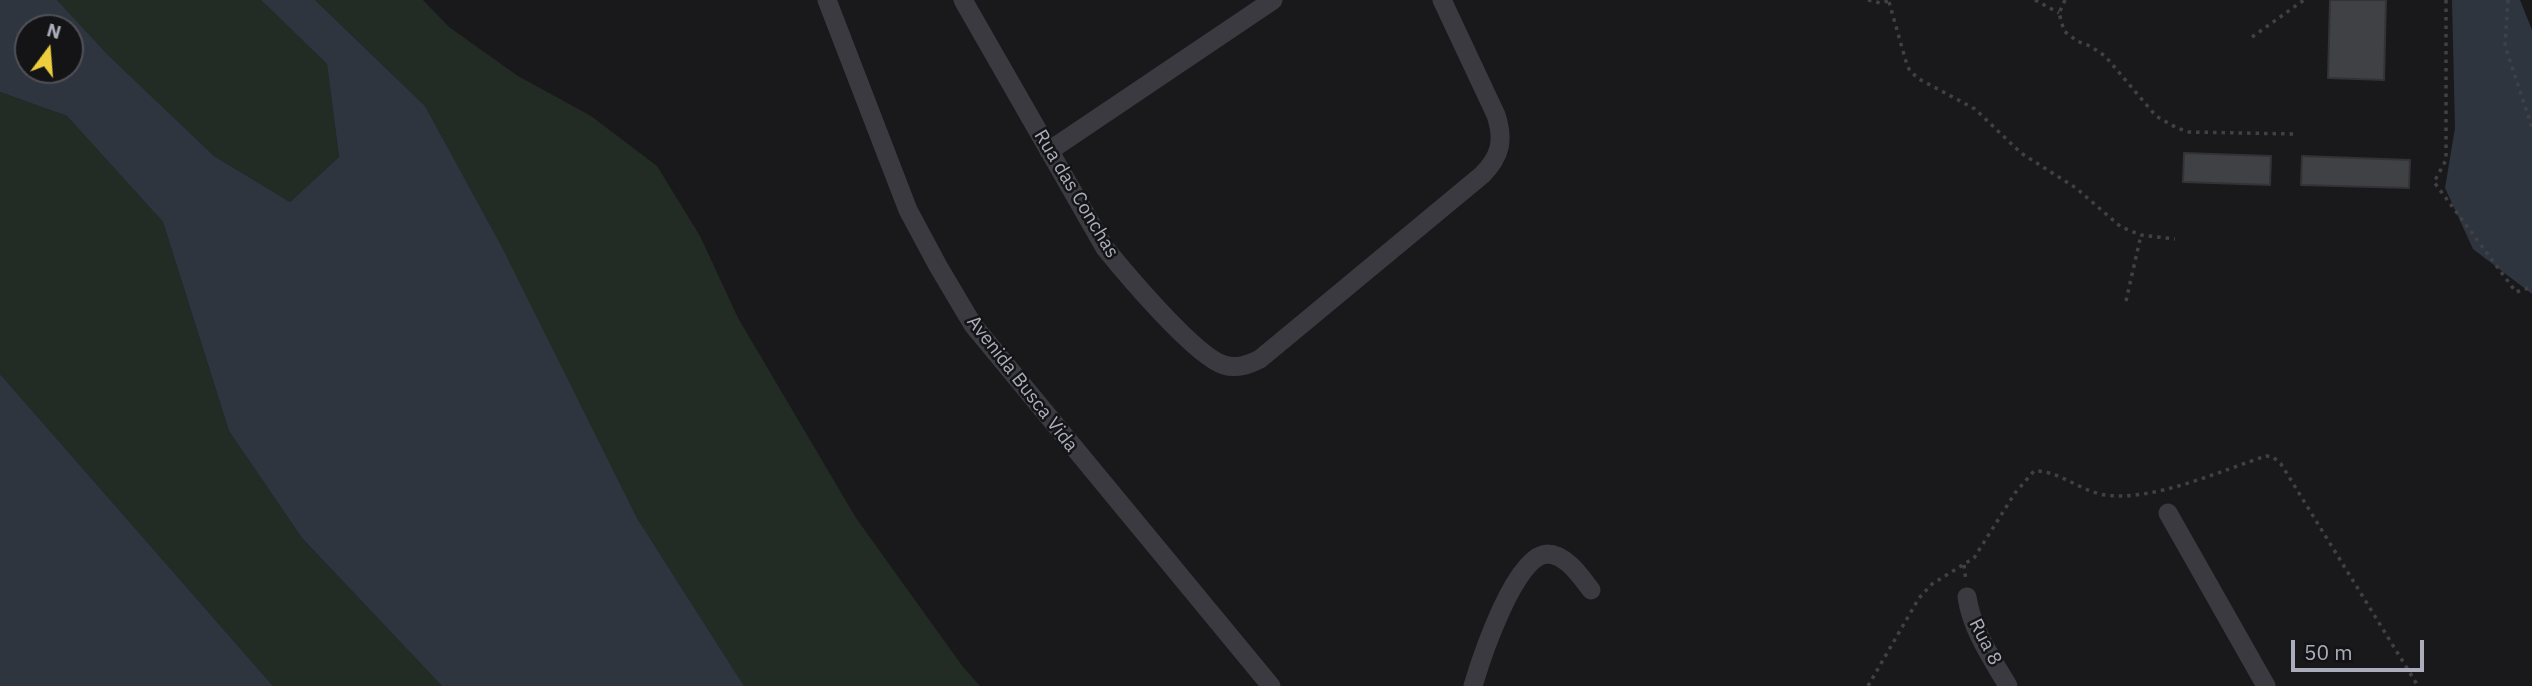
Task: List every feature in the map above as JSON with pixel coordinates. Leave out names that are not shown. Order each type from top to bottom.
[{"type":"street","name":"Avenida Busca Vida","points":[[827,0],[908,210],[973,325],[1270,686]]},
{"type":"street","name":"Rua das Conchas","points":[[963,0],[1105,248],[1132,282],[1209,358],[1222,365],[1234,367],[1260,359],[1482,175],[1498,155],[1501,131],[1496,115],[1442,0]]},
{"type":"street","points":[[1049,151],[1273,0]]},
{"type":"street","points":[[2168,513],[2266,686]]},
{"type":"street","points":[[1473,686],[1481,657],[1505,604],[1521,572],[1532,558],[1547,554],[1560,557],[1591,590]]},
{"type":"street","name":"Rua 8","points":[[1967,597],[1970,616],[1977,633],[2008,686]]},
{"type":"path","points":[[1868,0],[1880,3],[1891,1],[1910,71],[1919,79],[1975,109],[2021,153],[2076,188],[2121,227],[2141,235],[2175,239]]},
{"type":"path","points":[[2035,0],[2059,13]]},
{"type":"path","points":[[2066,0],[2059,13],[2064,31],[2105,56],[2156,116],[2189,132],[2296,134]]},
{"type":"path","points":[[2252,37],[2304,0]]},
{"type":"path","points":[[2446,0],[2446,160],[2434,182],[2516,292],[2532,287]]},
{"type":"path","points":[[2508,0],[2505,46],[2532,127]]},
{"type":"path","points":[[2126,301],[2141,235]]},
{"type":"path","points":[[1868,686],[1919,598],[1932,584],[1974,558],[2015,493],[2034,471],[2042,471],[2104,495],[2133,496],[2162,490],[2266,456],[2273,457],[2281,464],[2418,686]]},
{"type":"shaded area","points":[[0,0],[57,0],[70,14],[14,14],[14,84],[84,84],[84,29],[214,156],[290,202],[339,157],[327,64],[261,0],[315,0],[425,106],[502,247],[637,518],[744,686],[442,686],[302,538],[229,431],[163,222],[67,116],[0,92]]},
{"type":"shaded area","points":[[57,0],[261,0],[327,64],[339,157],[290,202],[214,156],[84,29],[84,14],[70,14]]},
{"type":"shaded area","points":[[315,0],[423,0],[449,27],[518,76],[591,116],[657,166],[700,236],[738,318],[856,518],[963,667],[980,686],[744,686],[637,518],[502,247],[425,106]]},
{"type":"shaded area","points":[[2452,0],[2520,0],[2532,30],[2532,294],[2473,249],[2445,188],[2455,128]]},
{"type":"shaded area","points":[[0,92],[67,116],[163,222],[229,431],[302,538],[442,686],[273,686],[0,374]]},
{"type":"shaded area","points":[[0,374],[273,686],[0,686]]},
{"type":"building","points":[[2330,0],[2386,0],[2384,80],[2328,78]]},
{"type":"building","points":[[2184,153],[2271,156],[2270,185],[2183,182]]},
{"type":"building","points":[[2302,156],[2410,160],[2409,188],[2301,185]]}]
